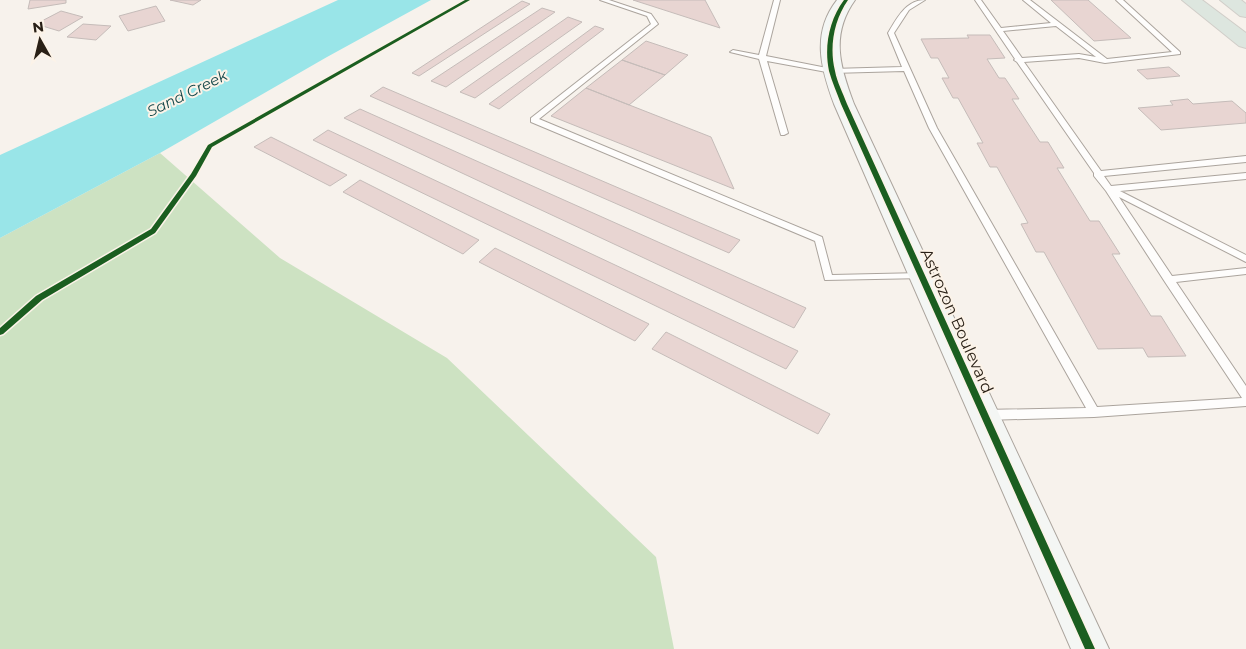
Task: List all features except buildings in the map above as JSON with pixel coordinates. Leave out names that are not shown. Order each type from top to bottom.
[{"type":"highway","points":[[1191,0],[1246,42]]},
{"type":"highway","points":[[1230,0],[1246,12]]},
{"type":"main road","name":"Astrozon Boulevard","points":[[846,0],[834,21],[831,37],[832,71],[844,104],[1090,649]]},
{"type":"lane","points":[[603,0],[649,15],[655,24],[534,120],[819,239],[828,278],[923,276]]},
{"type":"lane","points":[[777,0],[762,57],[784,133]]},
{"type":"lane","points":[[922,0],[907,8],[891,34],[933,128],[1094,412]]},
{"type":"lane","points":[[978,0],[1109,189],[1246,395]]},
{"type":"lane","points":[[1026,0],[1106,61]]},
{"type":"lane","points":[[1018,60],[1079,56],[1106,61],[1178,53],[1118,0]]},
{"type":"lane","points":[[998,30],[1059,24]]},
{"type":"lane","points":[[734,52],[832,71],[907,69]]},
{"type":"lane","points":[[1097,174],[1246,159]]},
{"type":"lane","points":[[1199,164],[1214,179]]},
{"type":"lane","points":[[1109,189],[1246,176]]},
{"type":"lane","points":[[1109,189],[1246,260]]},
{"type":"lane","points":[[1168,280],[1246,271]]},
{"type":"lane","points":[[984,415],[1094,412],[1246,402]]},
{"type":"green space","points":[[160,153],[280,258],[447,358],[656,557],[674,649],[0,649],[0,238]]},
{"type":"water","name":"Sand Creek","points":[[338,0],[431,0],[160,153],[0,238],[0,155]]},
{"type":"cycle path","points":[[0,332],[39,298],[153,231],[194,175],[210,146],[468,0]]},
{"type":"cycle path","points":[[846,0],[836,15],[830,43],[832,71],[836,83],[1090,649]]}]
